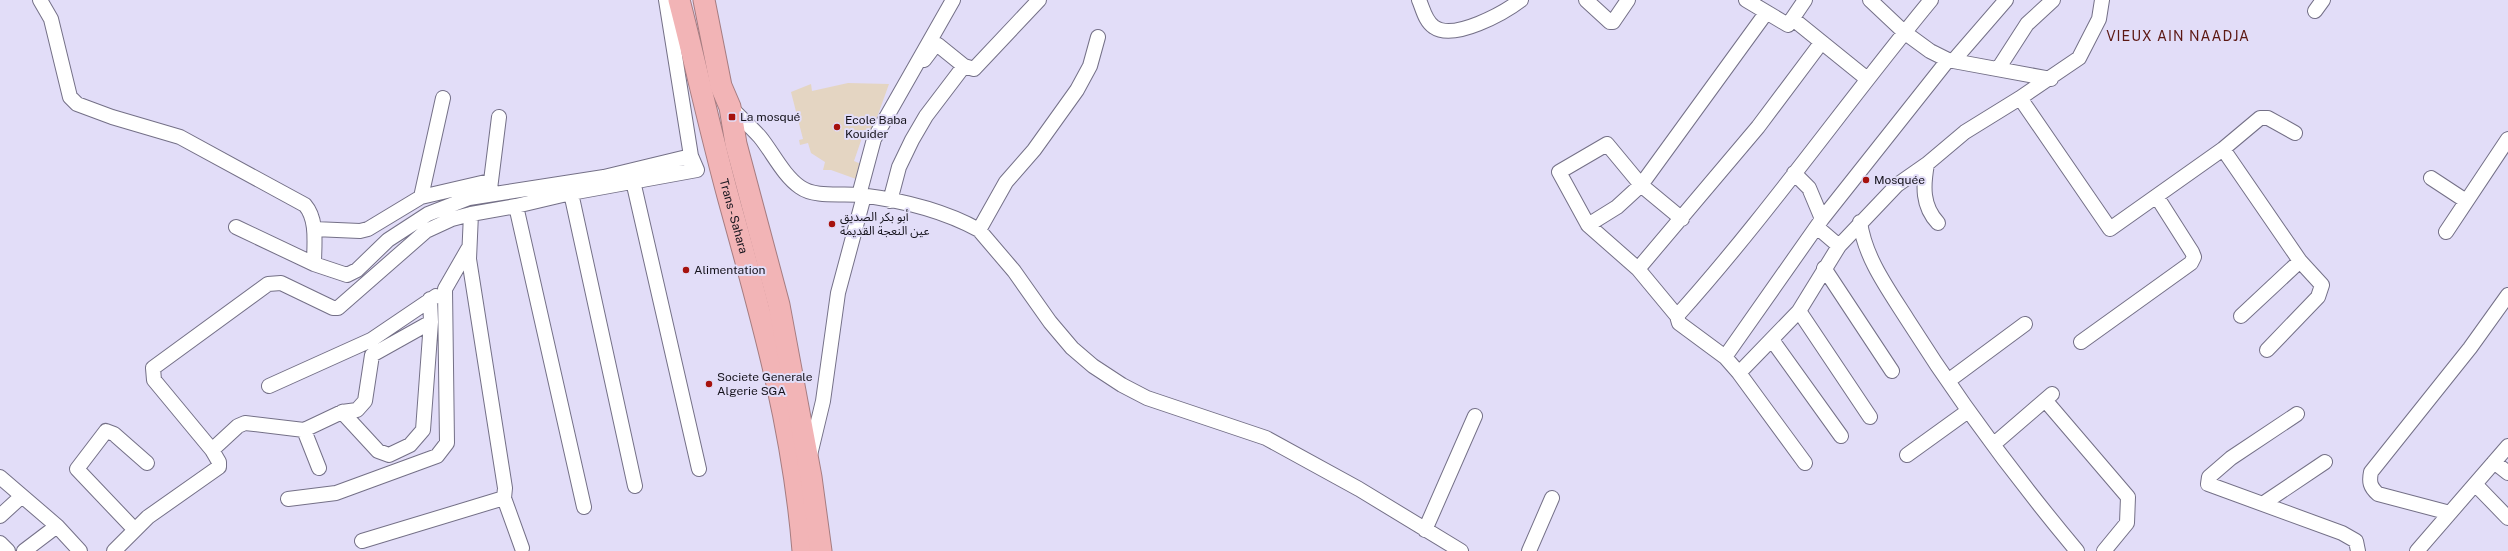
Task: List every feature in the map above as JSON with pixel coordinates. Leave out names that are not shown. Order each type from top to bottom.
[{"type":"highway","name":"Trans - Sahara","points":[[679,0],[729,198],[760,308],[779,385],[798,496],[803,551]]},
{"type":"highway","name":"Trans - Sahara","points":[[704,0],[721,86],[730,107],[736,144],[779,305],[808,461],[821,551]]},
{"type":"street","points":[[40,0],[51,19],[70,97],[77,104],[112,117],[180,137],[305,205],[309,209],[314,229],[314,264]]},
{"type":"street","points":[[114,551],[135,530],[176,495],[219,467],[219,462],[212,450],[154,380],[153,368],[268,284],[281,283],[333,308],[338,308],[426,231],[452,219],[571,193],[697,170],[691,156],[666,0]]},
{"type":"street","points":[[808,461],[823,401],[838,292],[862,196],[874,139],[892,104],[952,0]]},
{"type":"street","points":[[892,104],[936,46],[941,46],[964,66],[974,69],[1039,0]]},
{"type":"street","points":[[1419,0],[1428,21],[1434,27],[1444,31],[1457,31],[1485,21],[1521,0]]},
{"type":"street","points":[[1586,0],[1610,22],[1613,22],[1628,0]]},
{"type":"street","points":[[1746,0],[1784,24],[1790,23],[1805,0]]},
{"type":"street","points":[[1870,0],[1883,14],[1904,32],[1930,51],[1951,60],[2025,76],[2051,79]]},
{"type":"street","points":[[1677,316],[1727,261],[1866,78],[1931,0]]},
{"type":"street","points":[[1725,357],[1820,224],[1951,60],[2006,0]]},
{"type":"street","points":[[1998,69],[2027,24],[2053,0]]},
{"type":"street","points":[[1739,373],[1799,311],[1810,297],[1824,268],[1838,246],[1896,185],[1927,164],[1965,132],[2051,79],[2079,58],[2099,19],[2102,0]]},
{"type":"street","points":[[1588,226],[1617,207],[1641,185],[1766,13]]},
{"type":"street","points":[[1793,19],[1866,78]]},
{"type":"street","points":[[979,230],[1006,182],[1034,150],[1078,90],[1090,66],[1098,37]]},
{"type":"street","points":[[1638,269],[1682,219],[1758,127],[1821,43]]},
{"type":"street","points":[[890,201],[899,167],[915,134],[926,116],[964,66]]},
{"type":"street","points":[[421,197],[443,98]]},
{"type":"street","points":[[2020,98],[2110,229],[2223,149],[2260,118],[2268,118],[2295,133]]},
{"type":"street","points":[[730,107],[760,137],[784,170],[800,188],[814,192],[862,196],[890,201],[958,218],[979,230],[1014,271],[1050,322],[1072,348],[1093,366],[1122,385],[1147,398],[1266,438],[1359,489],[1461,551]]},
{"type":"street","points":[[490,187],[499,117]]},
{"type":"street","points":[[2446,232],[2508,139]]},
{"type":"street","points":[[1682,219],[1641,185],[1607,144],[1561,170],[1558,174],[1588,226],[1638,269],[1677,316],[1679,323],[1725,357],[1739,373],[1805,463]]},
{"type":"street","points":[[2223,149],[2300,261],[2322,285],[2318,297],[2267,350]]},
{"type":"street","points":[[314,229],[360,231],[368,229],[421,197],[490,187],[604,177],[691,156]]},
{"type":"street","points":[[1927,164],[1924,181],[1926,206],[1938,223]]},
{"type":"street","points":[[1794,173],[1809,188],[1820,224],[1838,246]]},
{"type":"street","points":[[2431,178],[2466,201]]},
{"type":"street","points":[[633,181],[699,469]]},
{"type":"street","points":[[236,227],[314,264],[347,275],[357,270],[388,240],[428,214],[469,198],[490,187]]},
{"type":"street","points":[[571,193],[635,486]]},
{"type":"street","points":[[2081,342],[2191,263],[2194,257],[2192,252],[2157,197]]},
{"type":"street","points":[[516,206],[584,507]]},
{"type":"street","points":[[471,214],[468,249],[505,488],[504,498],[522,548]]},
{"type":"street","points":[[1860,222],[1869,255],[1883,280],[1948,381],[1968,410],[2077,551]]},
{"type":"street","points":[[268,386],[372,340],[445,289],[468,249]]},
{"type":"street","points":[[2241,316],[2300,261]]},
{"type":"street","points":[[1824,268],[1892,371]]},
{"type":"street","points":[[288,500],[336,494],[437,456],[447,443],[445,289]]},
{"type":"street","points":[[2450,513],[2378,494],[2371,488],[2369,481],[2371,472],[2470,348],[2508,295]]},
{"type":"street","points":[[342,412],[378,452],[390,455],[410,445],[423,430],[431,322],[430,299]]},
{"type":"street","points":[[1799,311],[1870,417]]},
{"type":"street","points":[[212,450],[238,426],[245,424],[304,430],[342,412],[358,410],[364,402],[372,356],[431,322]]},
{"type":"street","points":[[1948,381],[2025,324]]},
{"type":"street","points":[[1772,340],[1841,436]]},
{"type":"street","points":[[1994,444],[2048,397],[2128,497],[2127,523],[2104,551]]},
{"type":"street","points":[[1907,455],[1968,410]]},
{"type":"street","points":[[2297,414],[2231,458],[2207,480],[2208,484],[2264,503],[2342,533],[2356,541],[2358,551]]},
{"type":"street","points":[[1425,530],[1475,416]]},
{"type":"street","points":[[304,430],[319,468]]},
{"type":"street","points":[[135,530],[77,468],[106,431],[114,434],[147,463]]},
{"type":"street","points":[[2417,551],[2508,446]]},
{"type":"street","points":[[2264,503],[2325,462]]},
{"type":"street","points":[[2494,462],[2508,474]]},
{"type":"street","points":[[0,477],[57,526],[80,551]]},
{"type":"street","points":[[2475,484],[2508,518]]},
{"type":"street","points":[[0,516],[22,496]]},
{"type":"street","points":[[362,541],[504,498]]},
{"type":"street","points":[[1529,551],[1552,498]]},
{"type":"street","points":[[24,551],[57,526]]},
{"type":"street","points":[[0,543],[8,551]]},
{"type":"shaded area","name":"Ecole Baba Kouider","points":[[848,83],[889,84],[871,134],[864,132],[854,161],[861,164],[856,179],[831,170],[823,170],[825,162],[811,153],[808,143],[800,145],[799,140],[803,139],[791,92],[811,84],[812,91]]},
{"type":"place","name":"La mosqué","points":[[732,117]]},
{"type":"place","name":"Ecole Baba Kouider","points":[[837,127]]},
{"type":"place","name":"Mosquée","points":[[1866,180]]},
{"type":"place","name":"أبو بكر الصديق عين النعجة القديمة","points":[[832,224]]},
{"type":"place","name":"Alimentation","points":[[686,270]]},
{"type":"place","name":"Societe Generale Algerie SGA","points":[[709,384]]},
{"type":"district","name":"VIEUX AIN NAADJA","points":[[2178,36]]}]
